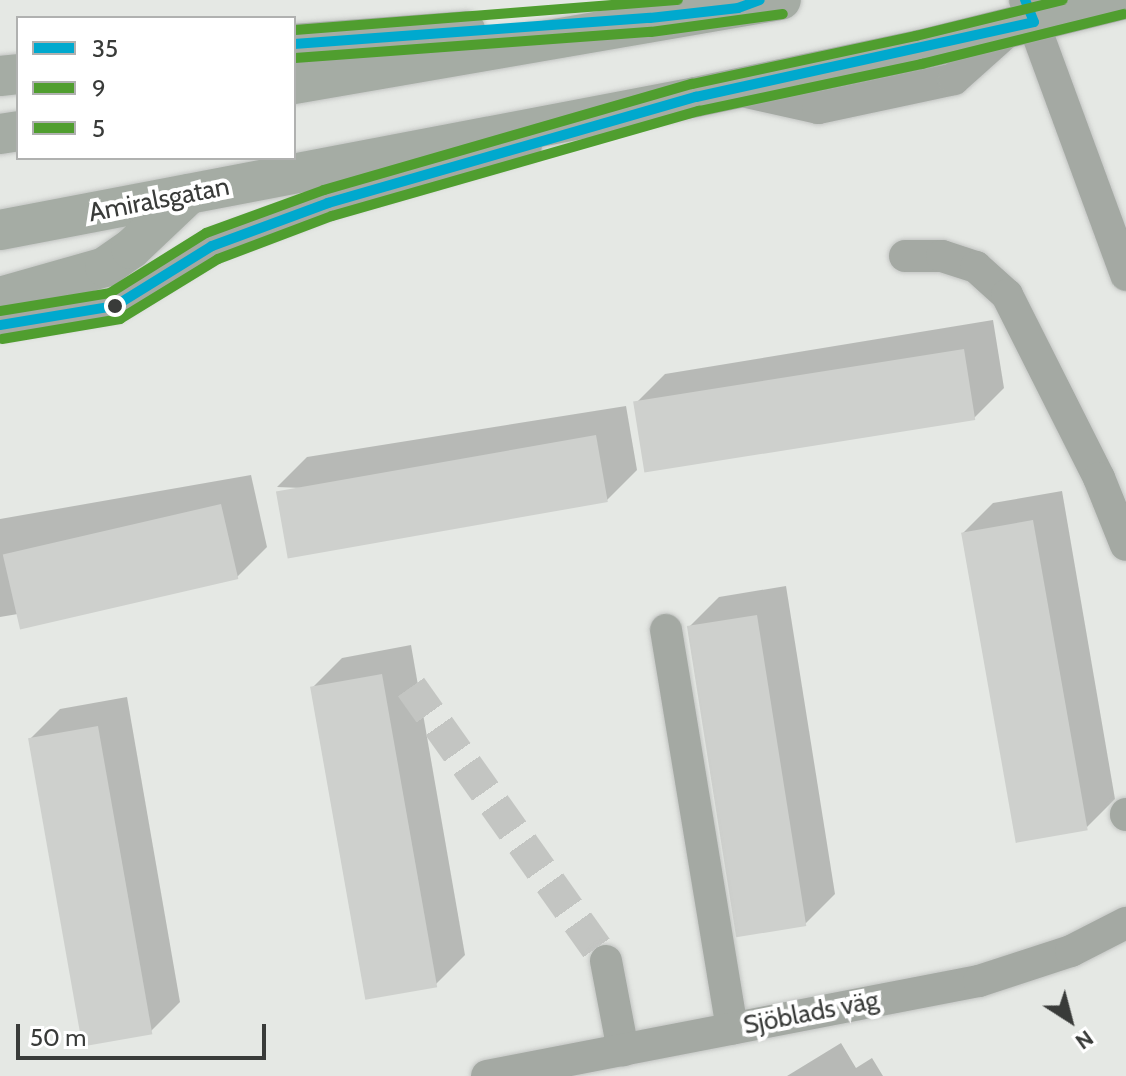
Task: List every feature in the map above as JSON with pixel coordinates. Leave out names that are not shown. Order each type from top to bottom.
[{"type":"main road","points":[[296,44],[650,18],[781,0]]},
{"type":"main road","name":"Amiralsgatan","points":[[0,230],[715,93],[1023,16],[1121,0]]},
{"type":"main road","points":[[296,84],[749,4]]},
{"type":"main road","points":[[0,297],[105,267],[131,249],[189,194]]},
{"type":"street","points":[[1023,16],[1126,275]]},
{"type":"street","name":"Amiralsgatan","points":[[0,325],[115,306],[212,246],[328,203],[715,93]]},
{"type":"street","points":[[905,256],[942,256],[976,267],[1007,295],[1099,478],[1126,545]]},
{"type":"street","points":[[666,630],[732,1029]]},
{"type":"street","name":"Sjöblads väg","points":[[487,1076],[979,981],[1071,951],[1126,923]]},
{"type":"street","points":[[606,961],[623,1050]]},
{"type":"building","points":[[964,349],[975,420],[644,473],[633,401]]},
{"type":"building","points":[[596,435],[608,502],[288,558],[276,491]]},
{"type":"building","points":[[221,504],[238,579],[20,629],[3,554]]},
{"type":"building","points":[[1033,520],[1088,830],[1016,843],[961,533]]},
{"type":"building","points":[[757,615],[806,926],[736,937],[687,626]]},
{"type":"building","points":[[382,674],[437,987],[365,1000],[310,687]]},
{"type":"building","points":[[98,726],[152,1034],[82,1047],[28,738]]},
{"type":"tunnel","points":[[411,687],[606,961]]},
{"type":"transit line","name":"5","points":[[296,30],[678,0]]},
{"type":"transit line","name":"35","points":[[296,44],[650,18],[738,8],[760,0]]},
{"type":"transit line","name":"35","points":[[0,325],[115,306],[212,246],[328,203],[696,97],[1034,22],[1025,0]]},
{"type":"transit line","name":"5","points":[[0,311],[110,293],[206,233],[324,190],[692,84],[916,36],[1063,0]]},
{"type":"transit line","name":"9","points":[[296,58],[651,32],[783,14]]},
{"type":"transit line","name":"9","points":[[2,339],[120,319],[218,259],[332,216],[699,111],[922,64],[1124,14]]}]
